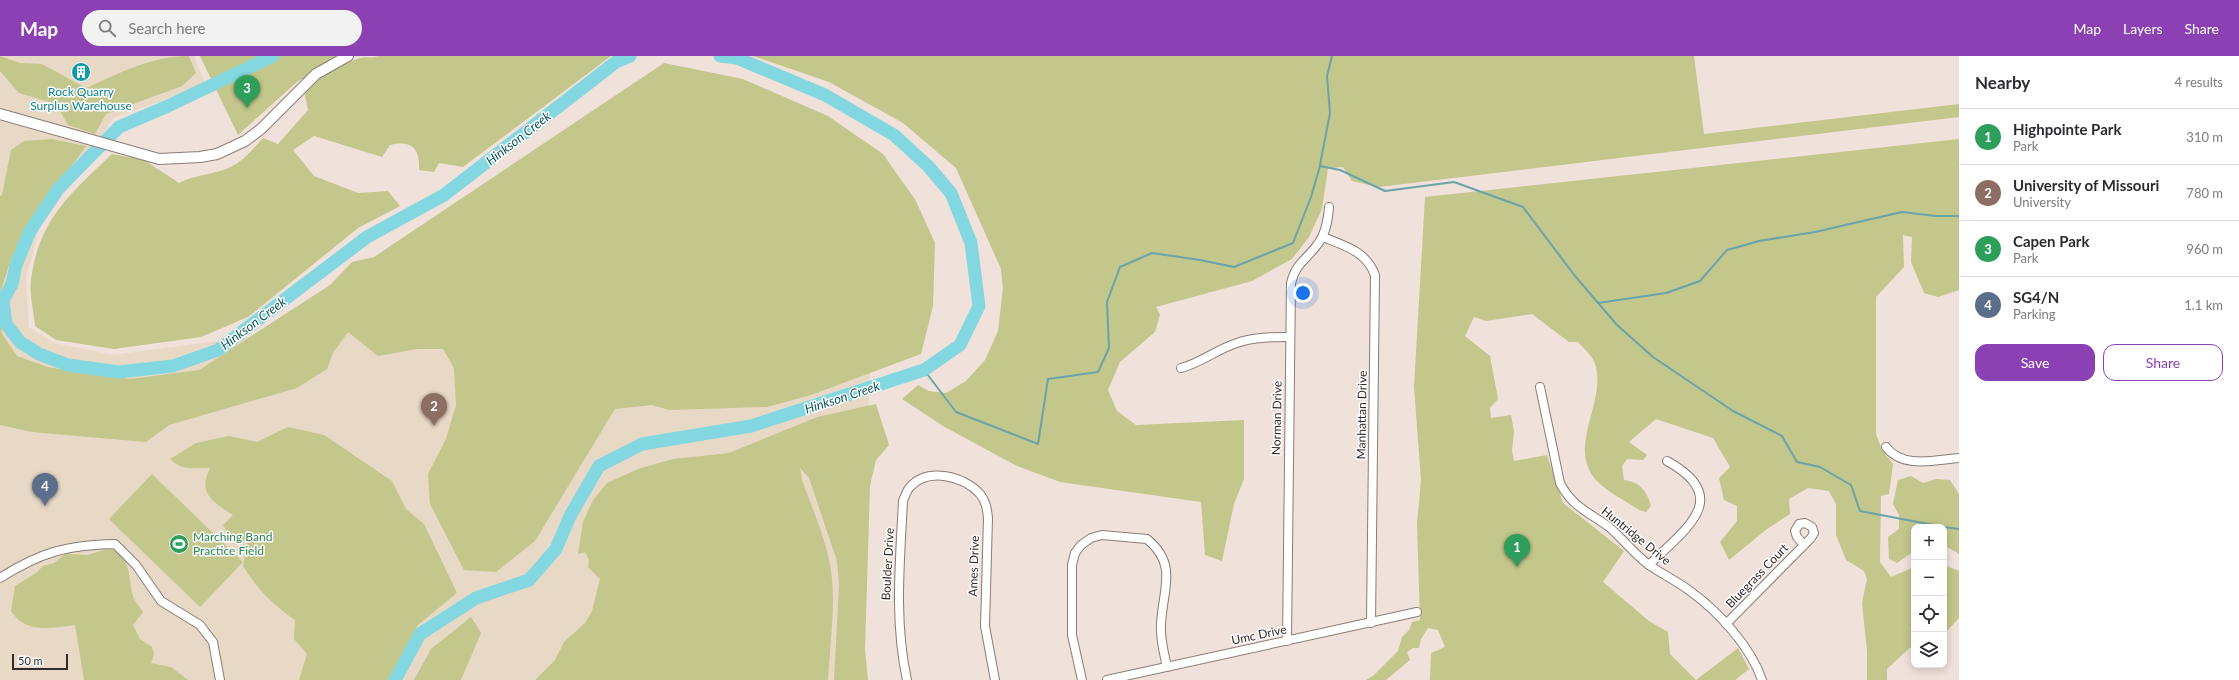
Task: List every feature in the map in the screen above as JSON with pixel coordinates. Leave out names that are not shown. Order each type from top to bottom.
[{"type":"street","points":[[0,114],[159,159],[181,159],[217,154],[245,141],[261,129],[316,74],[348,56]]},
{"type":"street","name":"Norman Drive","points":[[1287,641],[1291,283],[1294,272],[1323,237],[1329,207]]},
{"type":"street","name":"Manhattan Drive","points":[[1323,237],[1356,251],[1365,257],[1371,265],[1375,275],[1372,623]]},
{"type":"street","points":[[1181,368],[1196,364],[1215,352],[1238,342],[1261,338],[1290,337]]},
{"type":"street","name":"Huntridge Drive","points":[[1540,387],[1560,483],[1567,496],[1616,533],[1632,552],[1649,565],[1691,591],[1726,624],[1748,649],[1762,680]]},
{"type":"street","points":[[1886,447],[1892,455],[1902,460],[1959,458]]},
{"type":"street","points":[[1649,565],[1693,521],[1700,505],[1700,495],[1694,480],[1667,461]]},
{"type":"street","name":"Boulder Drive","points":[[907,680],[901,649],[898,607],[903,501],[909,488],[918,480],[933,475],[944,475]]},
{"type":"street","name":"Ames Drive","points":[[944,475],[968,485],[980,494],[986,505],[988,518],[985,626],[994,680]]},
{"type":"street","points":[[1082,680],[1072,635],[1072,565],[1075,553],[1081,545],[1091,538],[1102,535],[1148,539],[1163,556],[1167,566],[1167,576],[1161,624],[1161,637],[1167,667]]},
{"type":"street","points":[[0,578],[25,562],[50,551],[85,545],[115,544],[136,564],[161,600],[200,625],[213,642],[220,680]]},
{"type":"street","name":"Bluegrass Court","points":[[1726,624],[1804,545]]},
{"type":"street","name":"Umc Drive","points":[[1107,680],[1417,612]]},
{"type":"shaded area","points":[[0,56],[194,56],[205,83],[190,91],[113,118],[83,167],[39,229],[26,278],[29,327],[54,343],[113,355],[876,252],[855,680],[0,680]]},
{"type":"green space","points":[[0,56],[20,63],[42,64],[86,88],[136,66],[175,57],[189,56],[196,73],[182,86],[106,114],[95,134],[68,125],[56,104],[19,93],[0,71]]},
{"type":"green space","points":[[200,56],[353,56],[298,81],[238,135]]},
{"type":"green space","points":[[611,56],[463,167],[439,163],[434,172],[419,170],[419,162],[416,151],[413,147],[404,144],[390,145],[382,157],[314,136],[293,150],[314,176],[358,193],[388,191],[400,206],[358,228],[248,317],[201,337],[114,349],[56,340],[35,326],[31,297],[31,280],[35,259],[41,240],[49,224],[70,195],[112,154],[144,160],[179,183],[190,178],[226,169],[242,160],[263,138],[278,144],[308,110],[304,91],[316,81],[352,61],[362,57]]},
{"type":"green space","points":[[753,56],[1694,56],[1704,134],[1959,104],[1959,117],[1379,187],[1352,181],[1343,167],[1328,168],[1322,209],[1309,237],[1292,259],[1252,281],[1156,307],[1160,315],[1155,332],[1120,362],[1108,390],[1117,411],[1136,425],[1244,420],[1244,479],[1234,504],[1222,561],[1205,555],[1201,502],[1060,482],[1015,465],[943,426],[902,399],[918,385],[929,391],[946,393],[966,381],[985,360],[998,331],[1003,288],[1001,269],[956,168],[903,123],[829,82]]},
{"type":"green space","points":[[664,63],[743,79],[828,116],[883,154],[916,201],[935,243],[933,306],[921,354],[811,395],[767,407],[669,410],[652,405],[615,409],[535,541],[496,572],[464,570],[430,504],[428,474],[446,439],[456,405],[454,368],[443,349],[417,349],[378,356],[348,332],[333,353],[327,369],[297,388],[169,425],[146,442],[32,432],[0,425],[0,320],[2,334],[17,356],[47,367],[130,379],[199,370],[330,285],[352,262],[374,257]]},
{"type":"green space","points":[[52,139],[86,146],[64,177],[54,185],[25,228],[10,262],[0,293],[0,196],[2,195],[11,150],[24,141]]},
{"type":"green space","points":[[1959,139],[1959,290],[1938,297],[1924,293],[1911,262],[1912,237],[1903,235],[1904,267],[1876,297],[1876,434],[1882,450],[1893,464],[1889,494],[1881,496],[1880,562],[1891,577],[1911,568],[1911,647],[1887,669],[1887,680],[1867,680],[1867,651],[1862,603],[1867,579],[1864,571],[1846,560],[1836,535],[1836,504],[1829,491],[1808,488],[1789,499],[1790,514],[1767,529],[1729,560],[1720,542],[1737,521],[1737,506],[1724,500],[1719,478],[1730,467],[1713,438],[1656,419],[1629,442],[1647,455],[1643,460],[1627,459],[1622,466],[1624,480],[1639,485],[1645,492],[1651,506],[1646,512],[1639,510],[1602,486],[1589,469],[1585,455],[1586,440],[1596,394],[1597,379],[1594,361],[1588,352],[1578,342],[1569,342],[1532,314],[1486,321],[1474,317],[1465,336],[1490,356],[1498,399],[1490,408],[1491,418],[1511,415],[1514,432],[1512,450],[1514,461],[1547,455],[1563,503],[1624,551],[1603,582],[1649,621],[1668,632],[1670,654],[1696,680],[1430,680],[1431,653],[1445,647],[1438,630],[1428,628],[1421,639],[1419,648],[1413,648],[1407,652],[1410,660],[1386,680],[1366,680],[1374,675],[1398,651],[1402,637],[1409,630],[1412,622],[1420,620],[1417,524],[1421,480],[1414,387],[1425,197]]},
{"type":"green space","points":[[876,404],[889,445],[876,460],[870,486],[865,649],[868,680],[834,680],[839,586],[837,561],[809,478],[800,468],[802,480],[826,546],[831,570],[833,602],[828,680],[535,680],[555,660],[564,642],[585,623],[592,611],[600,579],[588,567],[589,560],[585,552],[578,554],[583,522],[593,500],[607,483],[638,469],[673,459],[729,453],[817,417]]},
{"type":"green space","points":[[288,427],[324,435],[392,481],[406,509],[424,524],[457,593],[418,625],[388,680],[299,680],[307,654],[294,639],[295,620],[266,596],[243,566],[247,542],[230,537],[223,525],[233,515],[219,506],[206,491],[206,477],[210,468],[184,467],[170,459],[196,443],[229,436],[257,442]]},
{"type":"green space","name":"Marching Band Practice Field","points":[[152,474],[243,562],[200,607],[109,519]]},
{"type":"green space","points":[[1911,476],[1923,483],[1936,479],[1950,480],[1959,494],[1959,554],[1947,547],[1947,524],[1911,524],[1911,553],[1897,563],[1889,559],[1888,537],[1899,529],[1899,515],[1893,504],[1898,480]]},
{"type":"green space","points":[[107,549],[115,550],[120,554],[127,566],[133,596],[143,612],[133,625],[140,639],[152,647],[154,654],[151,663],[171,667],[188,680],[84,680],[75,625],[40,628],[24,623],[11,611],[15,586],[36,573],[43,566],[54,563],[65,554],[88,555]]},
{"type":"green space","points":[[1947,566],[1959,571],[1959,618],[1947,631]]},
{"type":"green space","points":[[471,617],[481,633],[461,680],[414,680],[431,649]]},
{"type":"green space","points":[[1738,648],[1749,669],[1735,680],[1696,680]]},
{"type":"waterway","name":"Hinkson Creek","points":[[273,56],[168,106],[119,127],[58,189],[30,231],[16,265],[12,284],[3,300],[6,324],[20,342],[39,354],[68,365],[119,372],[173,366],[218,350],[367,237],[444,195],[616,62],[630,56]]},
{"type":"waterway","name":"Hinkson Creek","points":[[395,680],[420,634],[476,598],[529,580],[556,549],[570,516],[599,466],[642,444],[751,426],[924,370],[960,345],[979,306],[971,243],[951,193],[928,166],[894,135],[825,95],[737,58],[720,56]]},
{"type":"waterway","points":[[1320,165],[1330,113],[1327,76],[1332,56]]},
{"type":"waterway","points":[[924,370],[956,412],[1038,444],[1048,379],[1098,372],[1109,348],[1107,302],[1120,267],[1152,253],[1234,267],[1293,243],[1311,197],[1320,166],[1340,170],[1385,191],[1454,182],[1523,207],[1575,276],[1617,325],[1653,357],[1733,411],[1782,436],[1797,462],[1820,467],[1851,485],[1860,511],[1928,524]]},
{"type":"waterway","points":[[1598,303],[1666,293],[1700,281],[1727,250],[1759,241],[1815,232],[1902,212],[1936,216],[1959,216]]},
{"type":"waterway","points":[[1947,527],[1959,529]]},
{"type":"place","name":"Rock Quarry Surplus Warehouse","points":[[81,72]]},
{"type":"place","name":"Capen Park","points":[[247,108]]},
{"type":"place","name":"University of Missouri","points":[[434,426]]},
{"type":"place","name":"SG4/N","points":[[45,506]]},
{"type":"place","name":"Marching Band Practice Field","points":[[179,544]]},
{"type":"place","name":"Highpointe Park","points":[[1517,567]]}]
